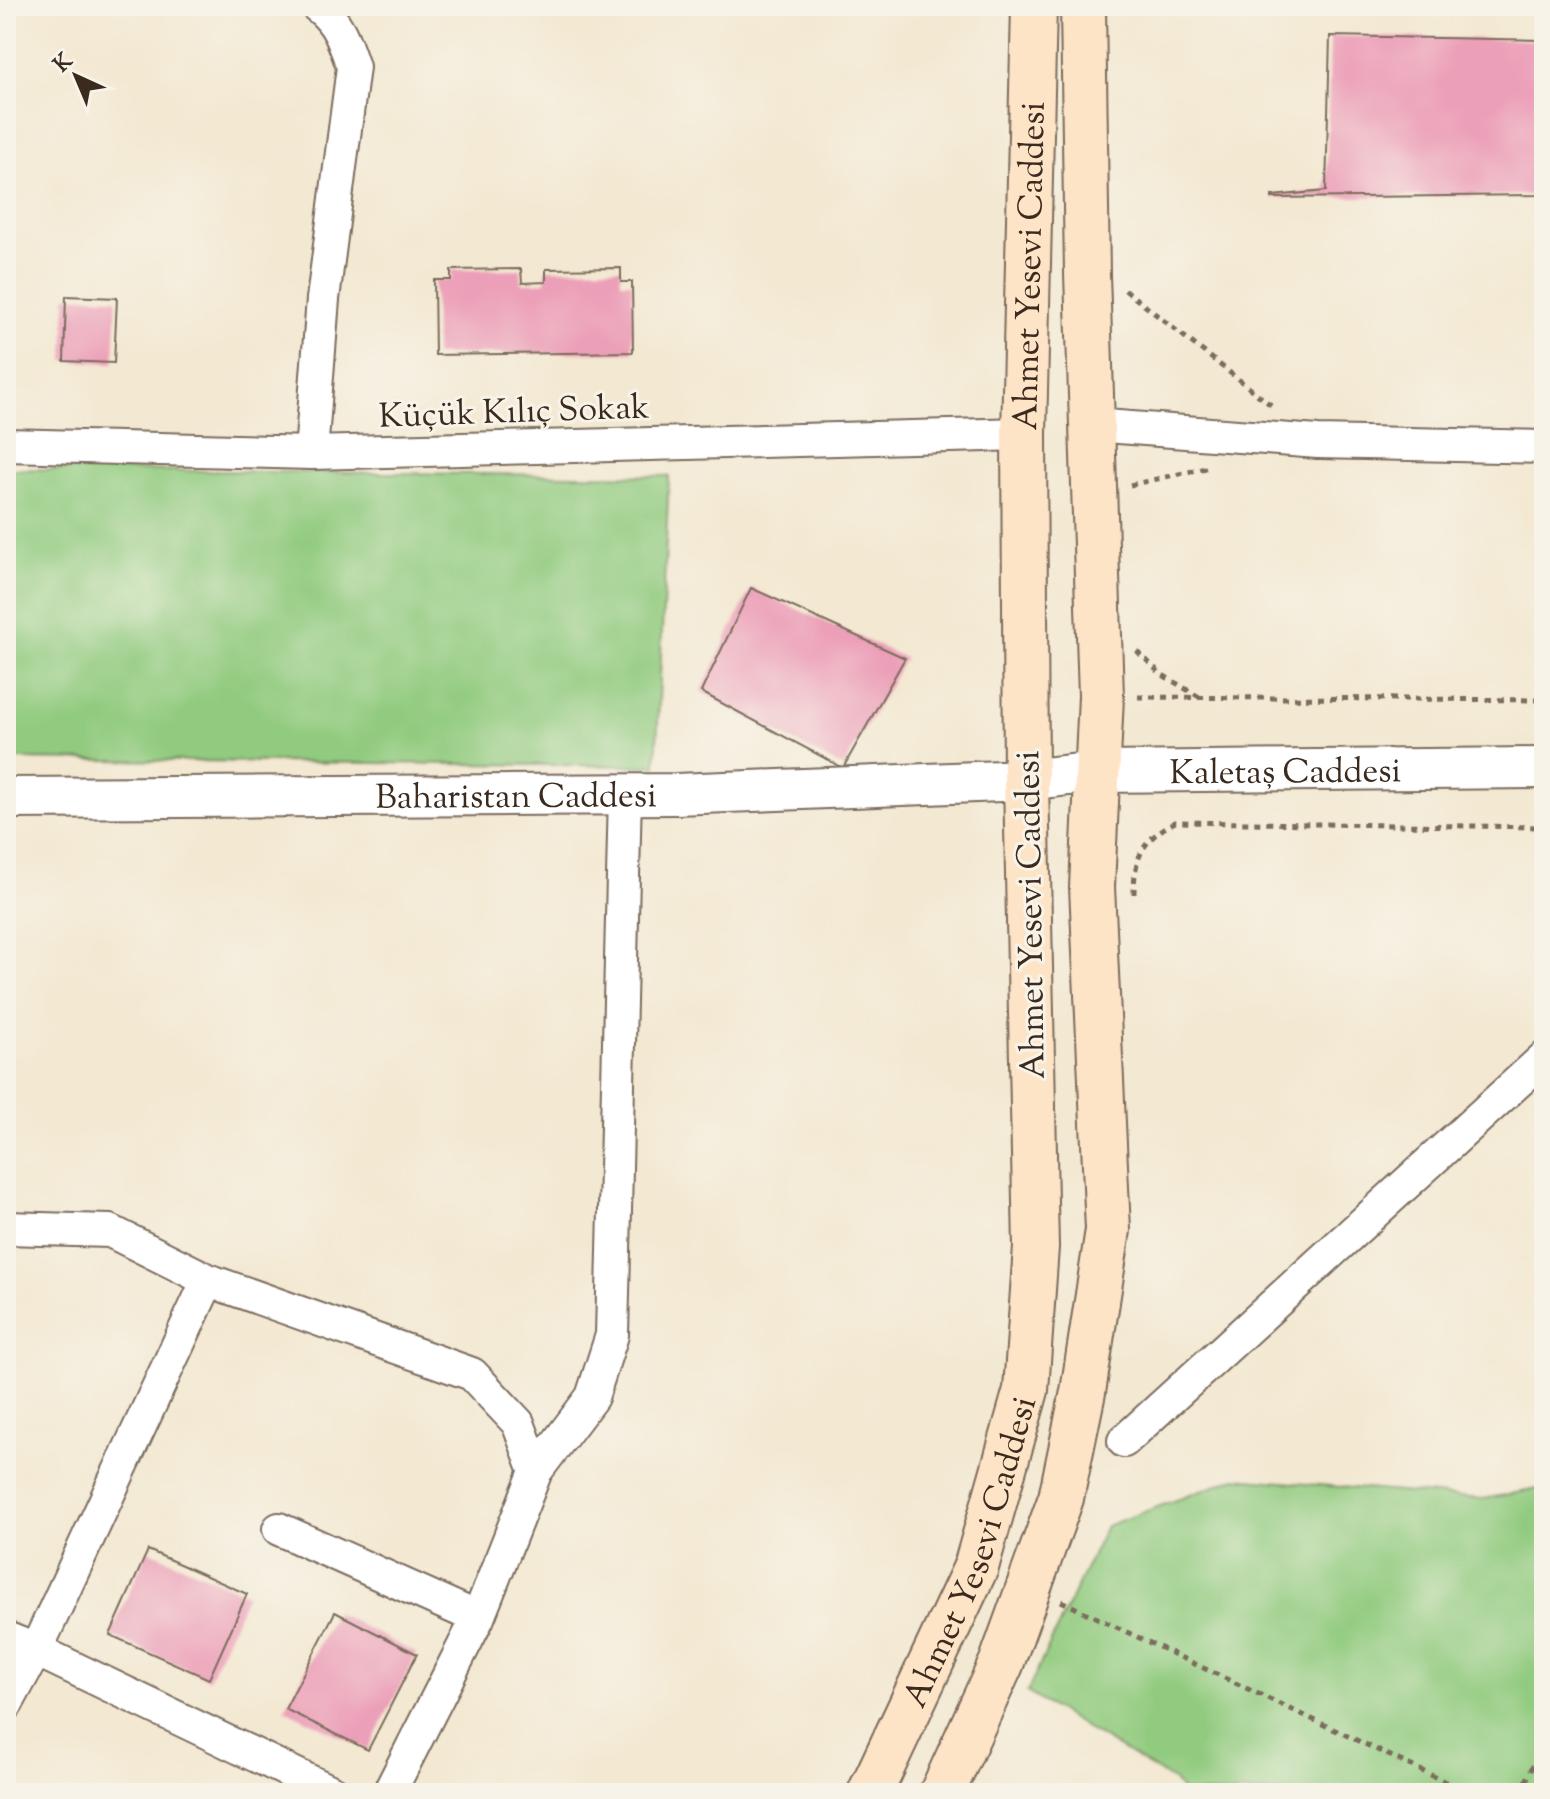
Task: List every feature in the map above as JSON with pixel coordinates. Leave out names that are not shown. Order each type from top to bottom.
[{"type":"main road","name":"Ahmet Yesevi Caddesi","points":[[870,1793],[976,1567],[1026,1390],[1036,1247],[1026,780],[1024,434],[1034,6]]},
{"type":"main road","name":"Ahmet Yesevi Caddesi","points":[[942,1793],[1001,1664],[1061,1498],[1083,1392],[1108,1230],[1092,887],[1101,696],[1087,274],[1083,6]]},
{"type":"street","points":[[311,453],[323,299],[353,67],[344,39],[329,15],[317,6]]},
{"type":"street","points":[[1092,425],[1318,442],[1544,447]]},
{"type":"street","name":"Küçük Kılıç Sokak","points":[[6,445],[311,453],[1024,434]]},
{"type":"street","name":"Kaletaş Caddesi","points":[[1026,780],[1096,772],[1544,768]]},
{"type":"street","name":"Baharistan Caddesi","points":[[6,798],[676,794],[1026,780]]},
{"type":"street","points":[[389,1793],[478,1618],[536,1471],[592,1397],[612,1335],[625,793]]},
{"type":"street","points":[[1124,1441],[1544,1058]]},
{"type":"street","points":[[6,1228],[110,1231],[208,1280],[472,1374],[518,1423],[536,1471]]},
{"type":"street","points":[[6,1705],[36,1650],[208,1280]]},
{"type":"street","points":[[279,1529],[478,1618]]},
{"type":"street","points":[[6,1638],[334,1793]]},
{"type":"path","points":[[1123,288],[1318,442]]},
{"type":"path","points":[[1120,487],[1211,466]]},
{"type":"path","points":[[1131,644],[1161,674],[1201,698]]},
{"type":"path","points":[[1101,696],[1544,700]]},
{"type":"path","points":[[1144,845],[1158,831],[1175,822],[1544,827]]},
{"type":"path","points":[[1029,1586],[1469,1793]]},
{"type":"path","points":[[1521,1793],[1544,1740]]},
{"type":"green space","points":[[6,469],[669,476],[656,766],[6,759]]},
{"type":"green space","points":[[1236,1478],[1483,1499],[1544,1488],[1544,1793],[1184,1793],[1174,1781],[1027,1692],[1106,1526]]},
{"type":"building","points":[[1330,36],[1544,40],[1544,195],[1272,198],[1326,191]]},
{"type":"building","points":[[621,268],[621,282],[632,282],[633,352],[435,355],[434,280],[451,280],[451,270],[521,269],[522,283],[546,282],[546,269]]},
{"type":"building","points":[[66,296],[117,298],[114,363],[64,361]]},
{"type":"building","points":[[751,588],[905,658],[843,768],[701,692]]},
{"type":"building","points":[[148,1550],[247,1594],[209,1679],[110,1635]]},
{"type":"building","points":[[335,1612],[417,1654],[368,1750],[285,1709]]}]
